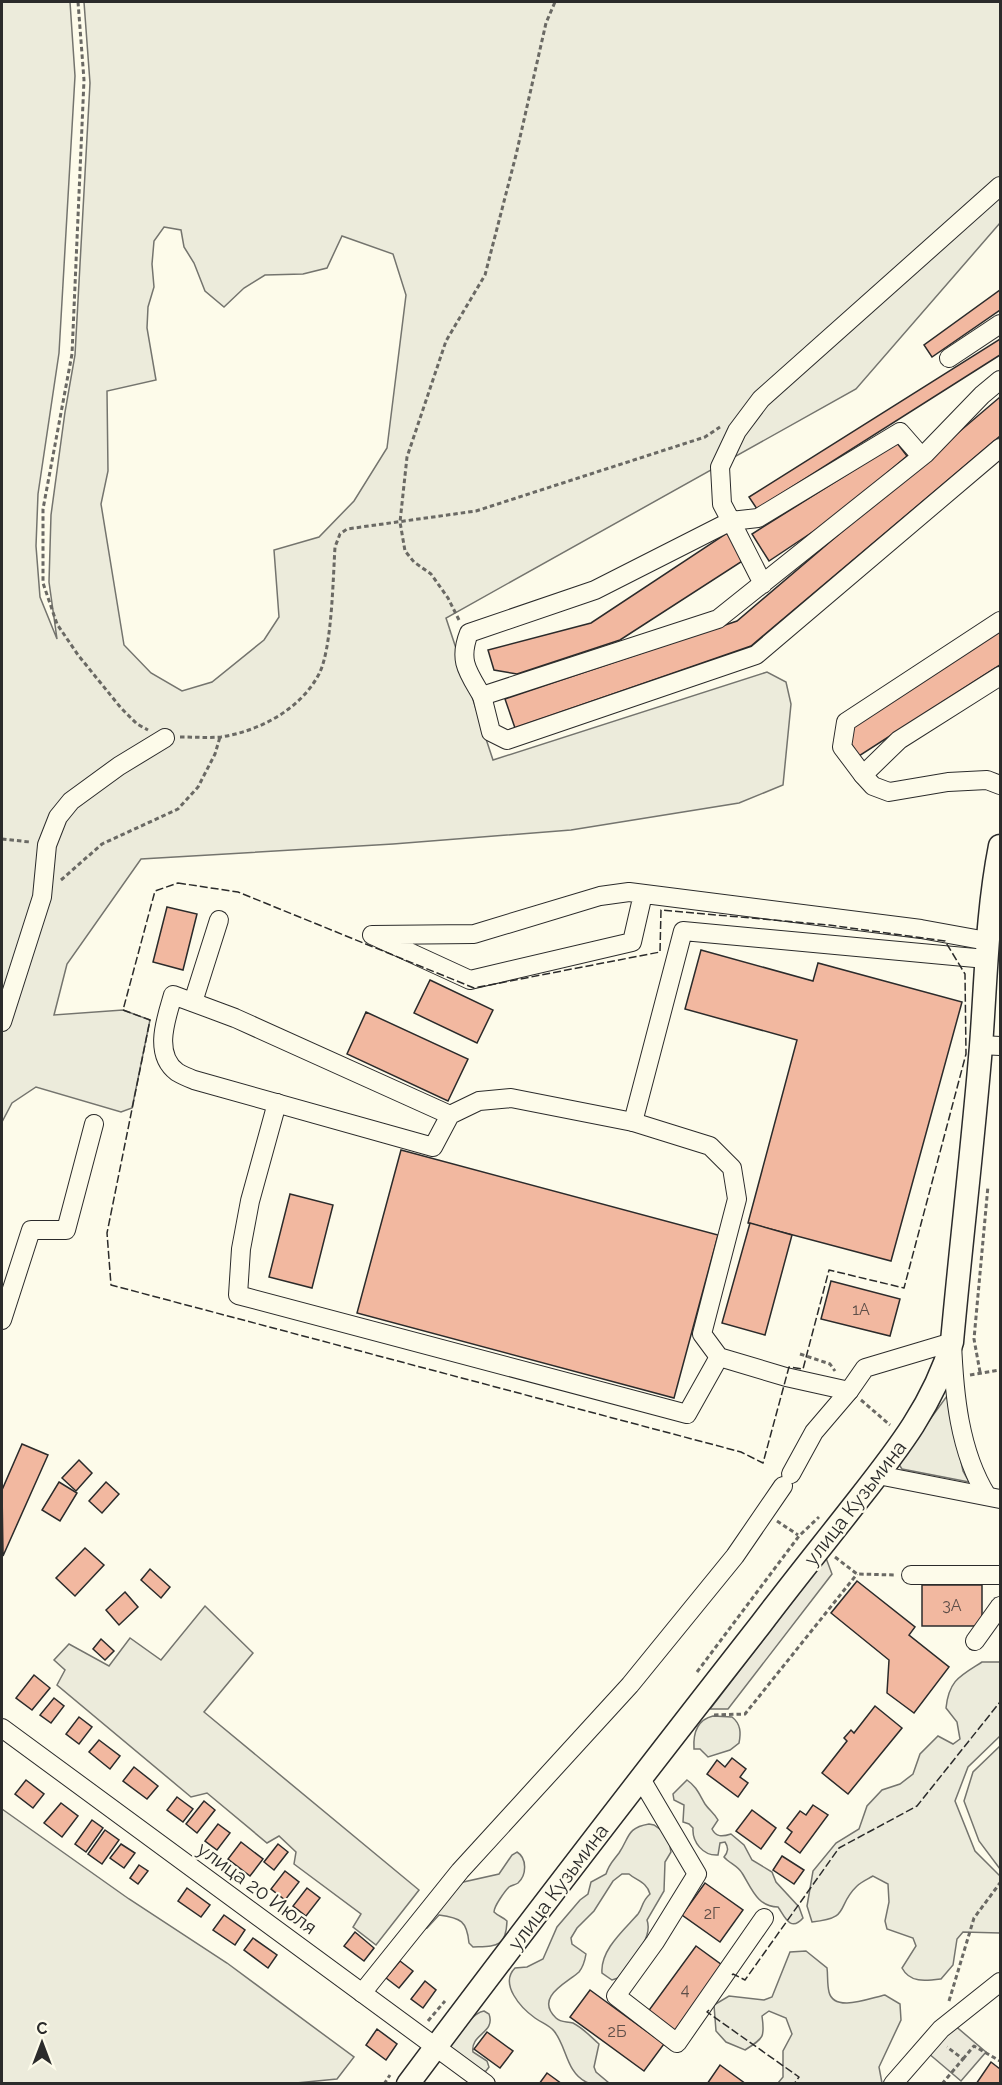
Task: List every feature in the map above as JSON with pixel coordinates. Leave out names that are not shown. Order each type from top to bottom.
[{"type":"main road","name":"улица Кузьмина","points":[[408,2084],[696,1707],[878,1475],[931,1398],[952,1342],[991,1046],[987,950],[994,876],[1000,846]]},
{"type":"street","points":[[763,584],[722,504],[720,466],[737,431],[761,399],[1000,186]]},
{"type":"street","points":[[949,358],[1000,324]]},
{"type":"street","points":[[482,696],[718,619],[921,456],[1000,380]]},
{"type":"street","points":[[921,456],[900,432],[758,518],[731,521],[596,590],[469,633],[463,648],[467,670],[482,696],[491,732],[507,740],[756,655],[1000,448]]},
{"type":"street","points":[[1000,621],[846,722],[842,747],[873,786],[889,792],[948,782],[987,780],[1000,784]]},
{"type":"street","points":[[863,775],[899,740],[1000,676]]},
{"type":"street","points":[[2,1022],[42,897],[47,844],[58,817],[71,801],[119,766],[165,738]]},
{"type":"street","points":[[643,894],[632,942],[470,980],[372,935],[474,934],[600,896],[629,892],[921,929],[987,950]]},
{"type":"street","points":[[192,1002],[219,920]]},
{"type":"street","points":[[633,1122],[683,931],[987,950]]},
{"type":"street","points":[[450,1115],[235,1018],[173,995],[163,1042],[165,1057],[176,1071],[194,1080],[433,1147],[450,1115],[479,1101],[511,1098],[633,1122],[710,1146],[732,1168],[736,1199],[702,1335],[719,1357],[786,1377],[849,1391]]},
{"type":"street","points":[[277,1103],[248,1211],[241,1249],[238,1295],[687,1414],[719,1357]]},
{"type":"street","points":[[2,1320],[31,1230],[66,1230],[93,1124]]},
{"type":"street","points":[[362,1993],[460,1871],[630,1685],[735,1556],[787,1480],[814,1432],[849,1391],[865,1368],[952,1342],[966,1450],[976,1477],[994,1497]]},
{"type":"street","points":[[878,1475],[994,1497]]},
{"type":"street","points":[[911,1575],[1000,1575]]},
{"type":"street","points":[[975,1641],[1000,1606]]},
{"type":"street","name":"улица 20 Июля","points":[[2,1728],[486,2084]]},
{"type":"street","points":[[641,1779],[696,1874],[656,1942],[616,1996],[677,2043],[764,1918]]},
{"type":"street","points":[[893,2084],[938,2032],[1000,1982]]},
{"type":"path","points":[[78,2],[84,80],[72,354],[42,508],[42,583],[57,624],[78,655],[137,724],[165,738],[220,737],[251,730],[273,719],[297,702],[319,674],[327,643],[335,547],[340,534],[347,529],[476,512],[705,437],[724,424]]},
{"type":"path","points":[[469,633],[460,623],[448,598],[431,574],[414,562],[405,551],[400,522],[407,457],[446,341],[485,275],[516,155],[546,23],[555,2]]},
{"type":"path","points":[[42,897],[102,844],[178,808],[198,787],[215,754],[220,737]]},
{"type":"path","points":[[2,839],[47,844]]},
{"type":"path","points":[[980,1372],[974,1340],[989,1176]]},
{"type":"path","points":[[696,1707],[709,1716],[745,1714],[857,1574]]},
{"type":"path","points":[[963,2059],[938,2032],[974,1918],[1000,1883]]},
{"type":"path","points":[[942,2084],[974,2046],[1000,2061]]},
{"type":"shaded area","points":[[2,2],[70,2],[75,76],[59,353],[38,494],[36,546],[40,597],[57,639],[49,582],[51,515],[75,355],[90,83],[84,2],[1000,2],[1000,223],[856,389],[446,618],[493,760],[767,672],[786,682],[791,704],[783,785],[739,803],[571,830],[393,844],[141,859],[67,964],[54,1015],[123,1010],[150,1020],[132,1108],[121,1112],[36,1087],[12,1103],[2,1122]],"holes":[[[164,227],[181,230],[184,247],[194,263],[205,291],[224,307],[244,288],[265,275],[303,274],[327,268],[342,236],[393,254],[406,295],[387,448],[354,501],[319,537],[274,550],[279,617],[264,640],[212,682],[182,691],[151,673],[124,645],[101,504],[108,471],[107,391],[156,380],[147,328],[148,307],[154,287],[152,264],[154,241]]]},
{"type":"shaded area","points":[[947,1396],[963,1471],[969,1482],[902,1469],[898,1463]]},
{"type":"shaded area","points":[[826,1558],[832,1574],[728,1709],[710,1709]]},
{"type":"shaded area","points":[[205,1606],[253,1653],[204,1712],[419,1890],[376,1945],[353,1927],[361,1914],[294,1864],[296,1852],[279,1836],[267,1843],[207,1793],[191,1797],[57,1685],[65,1670],[54,1660],[69,1644],[109,1666],[130,1638],[161,1660]]},
{"type":"shaded area","points":[[982,1662],[1000,1662],[1000,1736],[968,1767],[955,1801],[975,1851],[1000,1876],[1000,1933],[963,1932],[957,1939],[953,1965],[941,1979],[918,1980],[905,1973],[902,1968],[916,1946],[913,1938],[887,1929],[885,1921],[889,1902],[888,1884],[873,1876],[850,1893],[841,1910],[833,1918],[812,1922],[807,1906],[813,1871],[836,1843],[859,1829],[867,1806],[882,1790],[900,1784],[913,1774],[920,1754],[938,1736],[953,1744],[960,1739],[957,1722],[946,1708],[950,1691],[957,1680]]},
{"type":"shaded area","points":[[713,1716],[732,1717],[739,1726],[740,1739],[739,1743],[730,1750],[708,1757],[700,1749],[694,1749],[694,1738],[699,1724]]},
{"type":"shaded area","points":[[1000,1746],[1000,1869],[979,1841],[964,1801],[973,1772]]},
{"type":"shaded area","points":[[687,1780],[696,1788],[718,1820],[712,1829],[715,1834],[725,1836],[731,1834],[744,1845],[752,1860],[772,1872],[776,1882],[799,1907],[803,1918],[794,1924],[791,1923],[778,1907],[765,1904],[760,1900],[740,1871],[724,1857],[728,1850],[725,1842],[720,1843],[718,1855],[703,1851],[694,1838],[693,1828],[683,1822],[684,1805],[674,1800],[673,1794]]},
{"type":"shaded area","points":[[2,1809],[129,1899],[227,1963],[354,2057],[337,2079],[296,2083],[2,2083]]},
{"type":"shaded area","points":[[649,1824],[668,1835],[671,1852],[665,1862],[664,1891],[647,1920],[647,1935],[644,1943],[618,1978],[612,1980],[602,1973],[602,1965],[609,1948],[638,1914],[650,1894],[641,1882],[629,1874],[622,1874],[613,1881],[594,1911],[577,1928],[571,1938],[572,1944],[586,1954],[579,1972],[550,1997],[550,2010],[558,2020],[577,2025],[599,2044],[594,2067],[596,2072],[609,2083],[588,2083],[574,2072],[554,2031],[529,2014],[518,2002],[509,1981],[515,1968],[527,1967],[543,1959],[557,1927],[588,1894],[591,1882],[606,1874],[632,1831]]},
{"type":"shaded area","points":[[517,1852],[524,1862],[523,1876],[518,1883],[509,1887],[494,1909],[494,1912],[507,1921],[502,1941],[494,1945],[473,1947],[469,1943],[467,1930],[462,1922],[439,1915],[427,1928],[421,1930],[459,1883],[499,1874],[512,1855]]},
{"type":"shaded area","points":[[806,1951],[827,1968],[829,1992],[838,2002],[862,2001],[885,1995],[900,2004],[901,2020],[879,2067],[882,2083],[778,2083],[783,2077],[783,2051],[792,2034],[786,2018],[769,2011],[762,2016],[763,2033],[760,2040],[745,2050],[726,2042],[716,2031],[714,2005],[729,1996],[764,2000],[772,1997],[790,1952]]},
{"type":"shaded area","points":[[484,2011],[489,2014],[489,2025],[473,2046],[473,2052],[487,2061],[489,2067],[486,2071],[480,2072],[452,2052],[451,2046],[454,2038],[466,2023]]},
{"type":"shaded area","points":[[953,2024],[986,2052],[961,2081],[928,2053]]},
{"type":"building","points":[[1000,290],[1000,310],[932,357],[924,345]]},
{"type":"building","points":[[1000,339],[1000,355],[757,509],[749,497]]},
{"type":"building","points":[[1000,397],[1000,436],[751,646],[515,728],[505,699],[737,621]]},
{"type":"building","points":[[897,443],[907,456],[835,517],[769,561],[752,534]]},
{"type":"building","points":[[730,531],[744,560],[620,640],[517,674],[494,670],[488,650],[591,623]]},
{"type":"building","points":[[1000,629],[1000,665],[859,756],[850,742],[855,723]]},
{"type":"building","points":[[167,907],[197,914],[183,970],[153,962]]},
{"type":"building","points":[[701,950],[813,981],[818,963],[962,1002],[891,1261],[748,1223],[797,1040],[685,1009]]},
{"type":"building","points":[[430,980],[493,1010],[477,1043],[414,1013]]},
{"type":"building","points":[[366,1012],[468,1059],[448,1101],[347,1054]]},
{"type":"building","points":[[401,1150],[718,1235],[674,1398],[357,1313]]},
{"type":"building","points":[[290,1194],[333,1205],[312,1288],[269,1277]]},
{"type":"building","points":[[750,1223],[792,1235],[765,1335],[722,1323]]},
{"type":"building","points":[[831,1281],[900,1299],[890,1336],[821,1319]]},
{"type":"building","points":[[22,1444],[48,1455],[3,1556],[2,1490]]},
{"type":"building","points":[[79,1460],[92,1473],[76,1491],[62,1478]]},
{"type":"building","points":[[59,1482],[77,1493],[60,1521],[42,1510]]},
{"type":"building","points":[[106,1482],[119,1494],[102,1513],[89,1501]]},
{"type":"building","points":[[85,1548],[104,1565],[75,1596],[56,1578]]},
{"type":"building","points":[[150,1569],[170,1587],[161,1598],[141,1580]]},
{"type":"building","points":[[857,1581],[915,1627],[909,1635],[949,1667],[914,1713],[887,1693],[889,1660],[831,1613]]},
{"type":"building","points":[[922,1585],[982,1585],[982,1626],[922,1626]]},
{"type":"building","points":[[125,1592],[138,1607],[119,1625],[106,1610]]},
{"type":"building","points":[[101,1639],[114,1651],[105,1660],[93,1649]]},
{"type":"building","points":[[34,1675],[50,1688],[32,1710],[16,1698]]},
{"type":"building","points":[[54,1698],[64,1706],[51,1723],[40,1715]]},
{"type":"building","points":[[875,1706],[902,1728],[848,1794],[822,1773],[847,1741],[844,1738],[851,1730],[854,1733]]},
{"type":"building","points":[[79,1717],[92,1727],[79,1744],[66,1734]]},
{"type":"building","points":[[99,1740],[120,1756],[110,1769],[89,1752]]},
{"type":"building","points":[[732,1758],[746,1769],[740,1777],[748,1783],[738,1797],[707,1774],[717,1760],[725,1767]]},
{"type":"building","points":[[134,1767],[158,1786],[147,1799],[123,1781]]},
{"type":"building","points":[[26,1780],[44,1794],[33,1808],[15,1794]]},
{"type":"building","points":[[177,1797],[193,1809],[183,1822],[167,1810]]},
{"type":"building","points":[[204,1801],[215,1810],[197,1833],[186,1824]]},
{"type":"building","points":[[61,1803],[78,1816],[62,1837],[44,1823]]},
{"type":"building","points":[[813,1805],[828,1815],[800,1853],[785,1842],[792,1832],[787,1828],[800,1811],[806,1815]]},
{"type":"building","points":[[752,1810],[776,1828],[761,1849],[736,1831]]},
{"type":"building","points":[[92,1820],[103,1828],[86,1852],[75,1844]]},
{"type":"building","points":[[218,1824],[230,1833],[217,1850],[205,1841]]},
{"type":"building","points":[[105,1830],[119,1840],[102,1864],[88,1854]]},
{"type":"building","points":[[241,1842],[263,1859],[250,1876],[228,1859]]},
{"type":"building","points":[[121,1844],[135,1853],[124,1868],[110,1858]]},
{"type":"building","points":[[278,1844],[288,1852],[274,1870],[264,1862]]},
{"type":"building","points":[[782,1856],[804,1870],[794,1884],[773,1870]]},
{"type":"building","points":[[139,1865],[148,1871],[138,1884],[130,1878]]},
{"type":"building","points":[[285,1871],[299,1882],[285,1900],[271,1889]]},
{"type":"building","points":[[705,1883],[743,1910],[720,1942],[682,1915]]},
{"type":"building","points":[[187,1888],[210,1905],[201,1917],[178,1901]]},
{"type":"building","points":[[307,1888],[320,1898],[306,1916],[293,1906]]},
{"type":"building","points":[[224,1915],[245,1930],[235,1945],[213,1930]]},
{"type":"building","points":[[355,1932],[374,1948],[364,1961],[344,1946]]},
{"type":"building","points":[[253,1938],[277,1955],[268,1968],[244,1950]]},
{"type":"building","points":[[696,1946],[722,1965],[674,2032],[647,2013]]},
{"type":"building","points":[[400,1961],[413,1971],[399,1988],[386,1978]]},
{"type":"building","points":[[425,1981],[436,1990],[423,2008],[411,1999]]},
{"type":"building","points":[[590,1990],[664,2044],[644,2071],[570,2017]]},
{"type":"building","points":[[377,2029],[397,2044],[386,2060],[366,2045]]},
{"type":"building","points":[[487,2032],[513,2051],[500,2068],[474,2049]]},
{"type":"building","points":[[991,2062],[1000,2069],[1000,2084],[976,2084]]},
{"type":"building","points":[[720,2065],[746,2084],[707,2084]]},
{"type":"building","points":[[547,2073],[562,2084],[539,2084]]},
{"type":"fence","points":[[178,883],[238,892],[474,988],[660,952],[661,910],[829,925],[945,941],[965,974],[966,1054],[904,1288],[829,1270],[803,1369],[789,1367],[763,1463],[741,1452],[111,1285],[107,1233],[150,1020],[123,1010],[155,891],[178,883]]},
{"type":"fence","points":[[732,1975],[745,1980],[839,1848],[917,1806],[1000,1702]]},
{"type":"fence","points":[[709,2010],[707,2012],[799,2077],[794,2084]]}]
